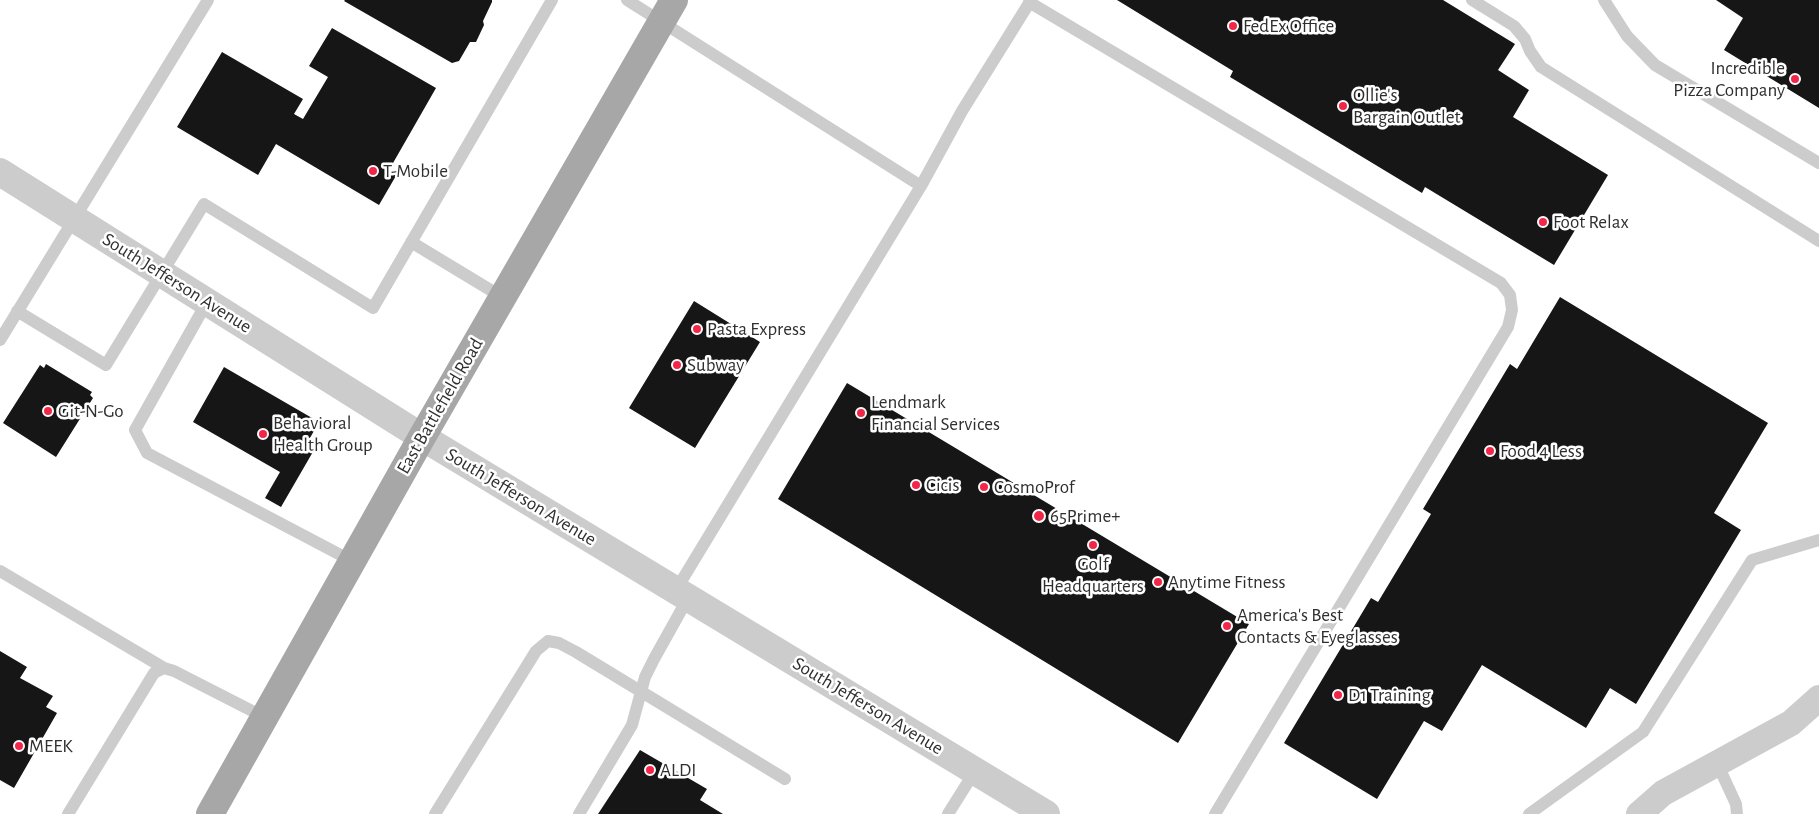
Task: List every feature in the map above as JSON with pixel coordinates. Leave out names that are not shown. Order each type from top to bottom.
[{"type":"main road","name":"East Battlefield Road","points":[[210,814],[422,437],[667,11]]},
{"type":"street","name":"South Jefferson Avenue","points":[[0,172],[422,437],[1046,814]]},
{"type":"street","points":[[1639,814],[1663,793],[1791,723],[1819,698]]},
{"type":"lane","points":[[0,340],[208,0]]},
{"type":"lane","points":[[17,311],[106,365],[204,204],[373,308],[552,0]]},
{"type":"lane","points":[[627,0],[667,11],[921,186]]},
{"type":"lane","points":[[1472,0],[1514,26],[1525,39],[1530,51],[1541,67],[1819,241]]},
{"type":"lane","points":[[1604,0],[1627,36],[1655,65],[1819,163]]},
{"type":"lane","points":[[579,814],[632,725],[645,677],[682,594],[921,186],[962,110],[1030,1],[1501,283],[1510,295],[1512,310],[1508,327],[1215,814]]},
{"type":"lane","points":[[411,242],[502,297]]},
{"type":"lane","points":[[208,302],[135,430],[147,453],[352,561]]},
{"type":"lane","points":[[1529,814],[1643,732],[1752,560],[1819,540]]},
{"type":"lane","points":[[0,571],[164,668],[174,671],[264,717]]},
{"type":"lane","points":[[434,814],[536,651],[548,641],[559,643],[576,652],[785,779]]},
{"type":"lane","points":[[68,814],[154,673],[164,668]]},
{"type":"lane","points":[[1717,763],[1736,804],[1737,814]]},
{"type":"lane","points":[[948,814],[975,771]]},
{"type":"building","points":[[345,0],[492,0],[492,2],[476,42],[470,42],[459,61],[452,63]]},
{"type":"building","points":[[1117,0],[1443,0],[1515,44],[1498,70],[1529,90],[1513,117],[1608,175],[1554,265],[1425,187],[1422,193],[1230,77],[1233,71]]},
{"type":"building","name":"Incredible Pizza Company","points":[[1716,0],[1819,0],[1819,108],[1724,50],[1743,18]]},
{"type":"building","points":[[332,28],[436,88],[389,170],[397,174],[379,205],[276,144],[258,175],[177,127],[222,52],[303,99],[294,114],[303,119],[328,77],[309,66]]},
{"type":"building","points":[[1560,297],[1768,423],[1714,513],[1741,530],[1636,704],[1610,688],[1586,728],[1482,665],[1442,731],[1424,721],[1377,799],[1284,743],[1371,598],[1378,602],[1431,514],[1423,509],[1510,364],[1517,369]]},
{"type":"building","points":[[694,301],[760,342],[695,448],[629,408]]},
{"type":"building","name":"Git-N-Go","points":[[46,364],[92,392],[90,395],[93,398],[56,457],[3,423],[40,365],[44,368]]},
{"type":"building","name":"Behavioral Health Group","points":[[224,367],[319,422],[306,445],[314,450],[281,507],[265,498],[280,472],[193,422]]},
{"type":"building","points":[[847,383],[1249,624],[1178,743],[778,499]]},
{"type":"building","name":"MEEK","points":[[0,651],[27,667],[20,678],[53,696],[46,707],[57,713],[14,788],[0,780]]},
{"type":"building","name":"ALDI","points":[[640,750],[707,789],[700,800],[723,814],[598,814]]},
{"type":"place","name":"FedEx Office","points":[[1233,26]]},
{"type":"place","name":"Incredible Pizza Company","points":[[1795,79]]},
{"type":"place","name":"Ollie's Bargain Outlet","points":[[1343,106]]},
{"type":"place","name":"T-Mobile","points":[[373,171]]},
{"type":"place","name":"Foot Relax","points":[[1543,222]]},
{"type":"place","name":"Pasta Express","points":[[697,329]]},
{"type":"place","name":"Subway","points":[[677,365]]},
{"type":"place","name":"Git-N-Go","points":[[48,411]]},
{"type":"place","name":"Lendmark Financial Services","points":[[861,413]]},
{"type":"place","name":"Behavioral Health Group","points":[[263,434]]},
{"type":"place","name":"Food 4 Less","points":[[1490,451]]},
{"type":"place","name":"Cicis","points":[[916,485]]},
{"type":"place","name":"CosmoProf","points":[[984,487]]},
{"type":"place","name":"65Prime+","points":[[1039,516]]},
{"type":"place","name":"Golf Headquarters","points":[[1093,545]]},
{"type":"place","name":"Anytime Fitness","points":[[1158,582]]},
{"type":"place","name":"America's Best Contacts & Eyeglasses","points":[[1227,626]]},
{"type":"place","name":"D1 Training","points":[[1338,695]]},
{"type":"place","name":"MEEK","points":[[19,746]]},
{"type":"place","name":"ALDI","points":[[650,770]]}]
